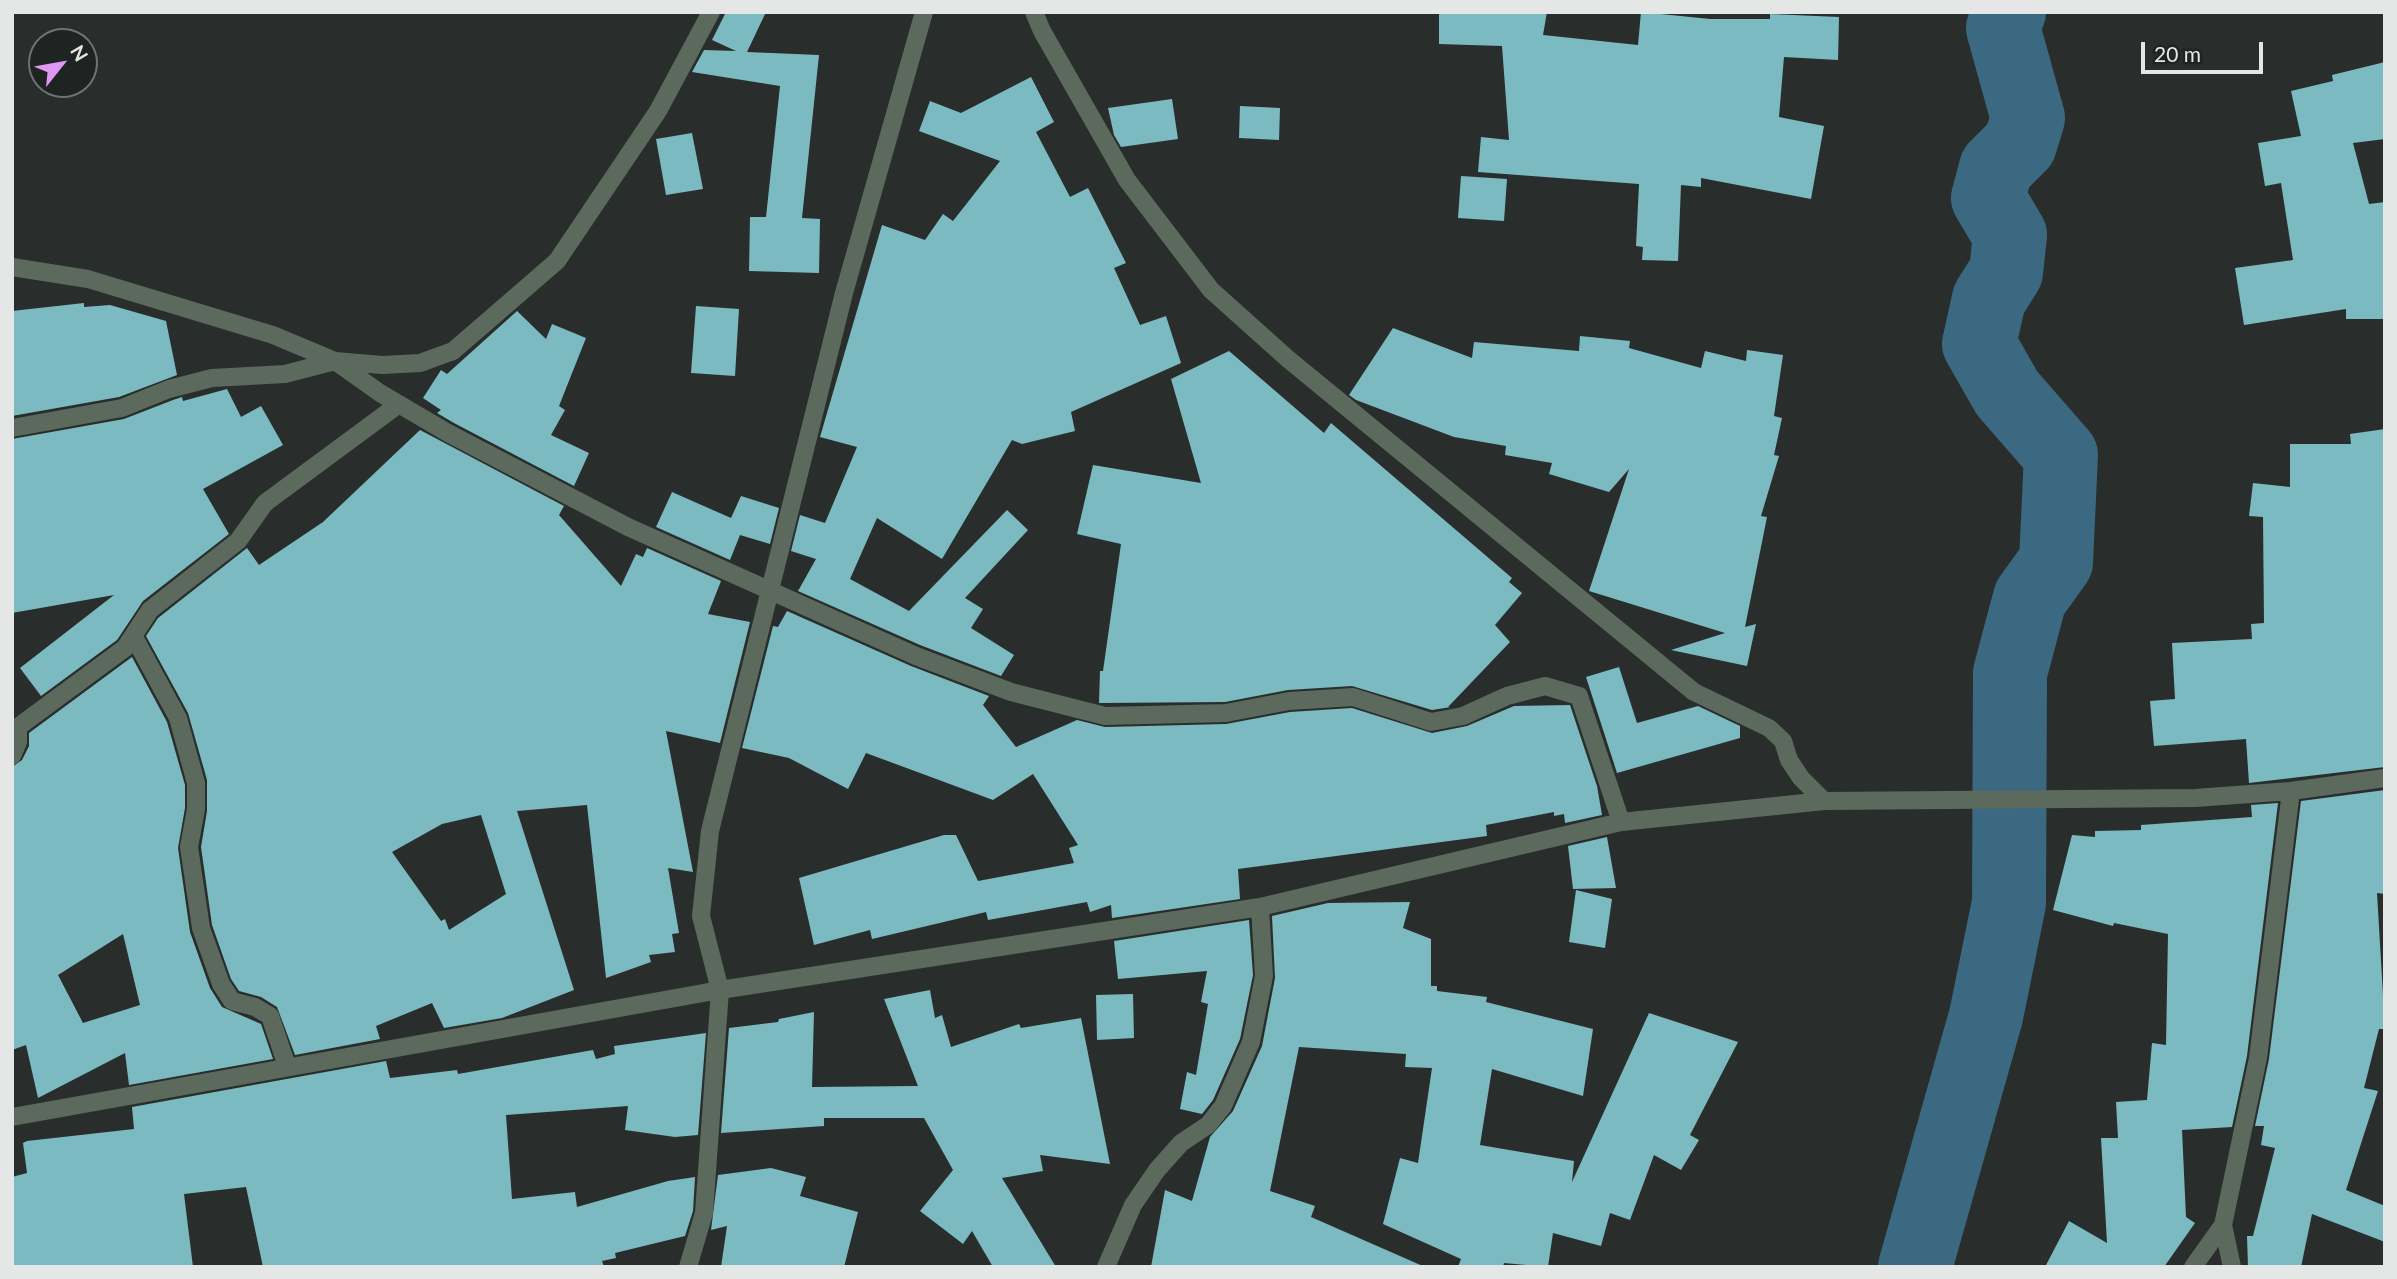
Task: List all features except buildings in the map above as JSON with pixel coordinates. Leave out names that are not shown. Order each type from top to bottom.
[{"type":"street","points":[[12,428],[122,408],[169,389],[212,378],[285,374],[335,362],[382,365],[420,362],[453,351],[557,261],[657,111],[710,12]]},
{"type":"street","points":[[688,1267],[704,1213],[720,989],[701,916],[710,831],[844,293],[923,12]]},
{"type":"street","points":[[1034,12],[1042,32],[1127,180],[1212,290],[1288,359],[1695,692],[1769,728],[1783,741],[1789,760],[1801,778],[1824,800]]},
{"type":"street","points":[[12,267],[101,283],[273,335],[335,362],[399,404],[628,527],[963,675],[1011,692],[1105,716],[1226,713],[1289,701],[1353,697],[1431,722],[1463,716],[1507,696],[1545,686],[1579,696],[1621,822]]},
{"type":"street","points":[[12,756],[18,742],[18,727],[125,648],[150,610],[238,541],[265,503],[399,404]]},
{"type":"street","points":[[134,637],[178,718],[195,783],[196,809],[189,847],[201,928],[221,984],[232,1001],[255,1007],[270,1016],[287,1066]]},
{"type":"street","points":[[12,1116],[720,989],[1260,907],[1621,822],[1824,800],[2046,801],[2196,798],[2291,791],[2385,778]]},
{"type":"street","points":[[2193,1267],[2223,1225],[2258,1058],[2291,791]]},
{"type":"street","points":[[1106,1267],[1133,1205],[1157,1170],[1181,1143],[1208,1125],[1223,1106],[1251,1042],[1264,976],[1260,907]]},
{"type":"street","points":[[2223,1225],[2232,1267]]},
{"type":"waterway","points":[[1915,1267],[1986,1016],[2009,903],[2010,673],[2030,598],[2056,562],[2061,455],[2007,393],[1979,344],[1989,299],[2006,272],[2010,235],[1988,198],[1996,168],[2020,144],[2028,118],[2003,28],[2009,12]]}]
